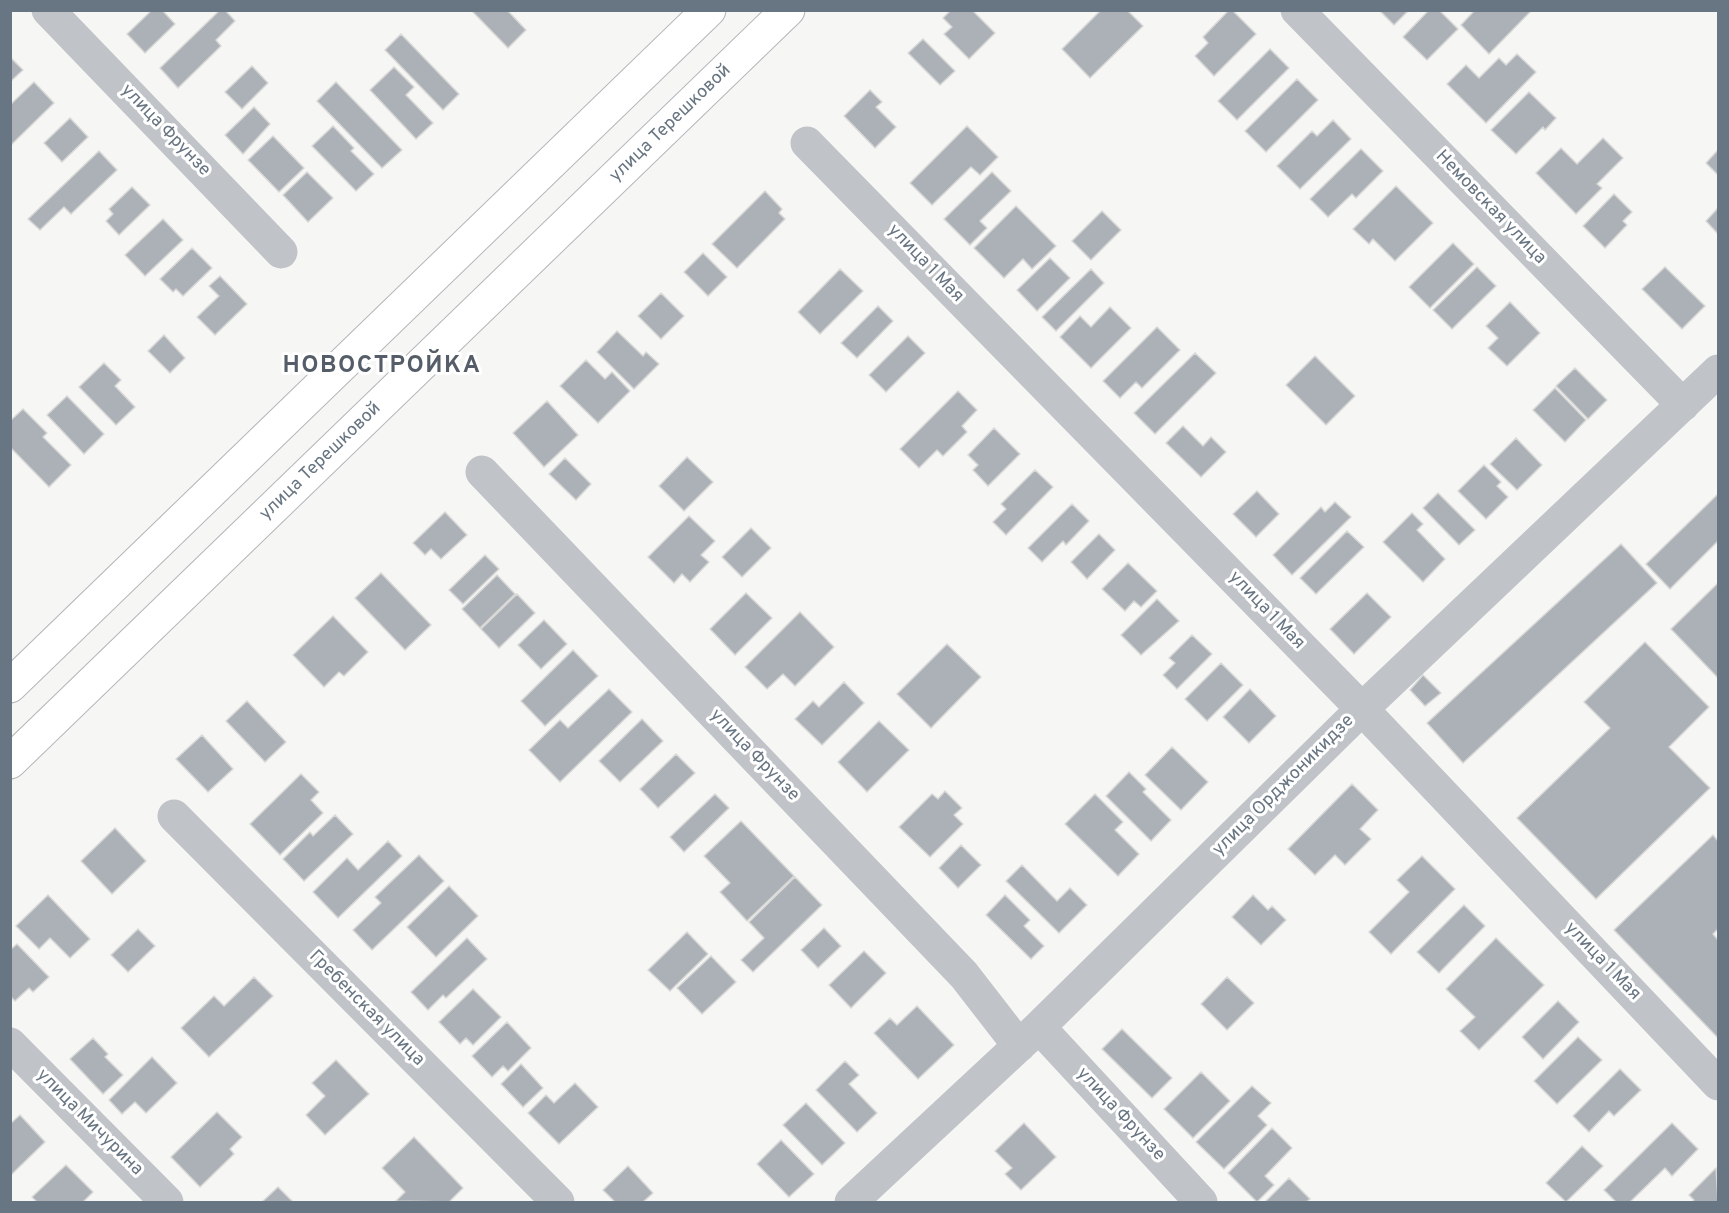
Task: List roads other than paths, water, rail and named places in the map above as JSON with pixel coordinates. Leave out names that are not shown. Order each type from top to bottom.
[{"type":"main road","points":[[10,686],[709,10]]},
{"type":"main road","name":"улица Терешковой","points":[[10,762],[788,10]]},
{"type":"street","name":"улица Фрунзе","points":[[48,10],[281,252]]},
{"type":"street","name":"Немовская улица","points":[[1297,10],[1683,405]]},
{"type":"street","name":"улица 1 Мая","points":[[807,143],[1362,709],[1719,1084]]},
{"type":"street","name":"улица Орджоникидзе","points":[[851,1203],[1029,1036],[1362,709],[1719,371]]},
{"type":"street","name":"улица Фрунзе","points":[[483,472],[964,975],[1201,1203]]},
{"type":"street","name":"Гребенская улица","points":[[174,816],[558,1203]]},
{"type":"street","name":"улица Мичурина","points":[[10,1044],[167,1203]]},
{"type":"district","name":"НОВОСТРОЙКА","points":[[382,367]]}]
